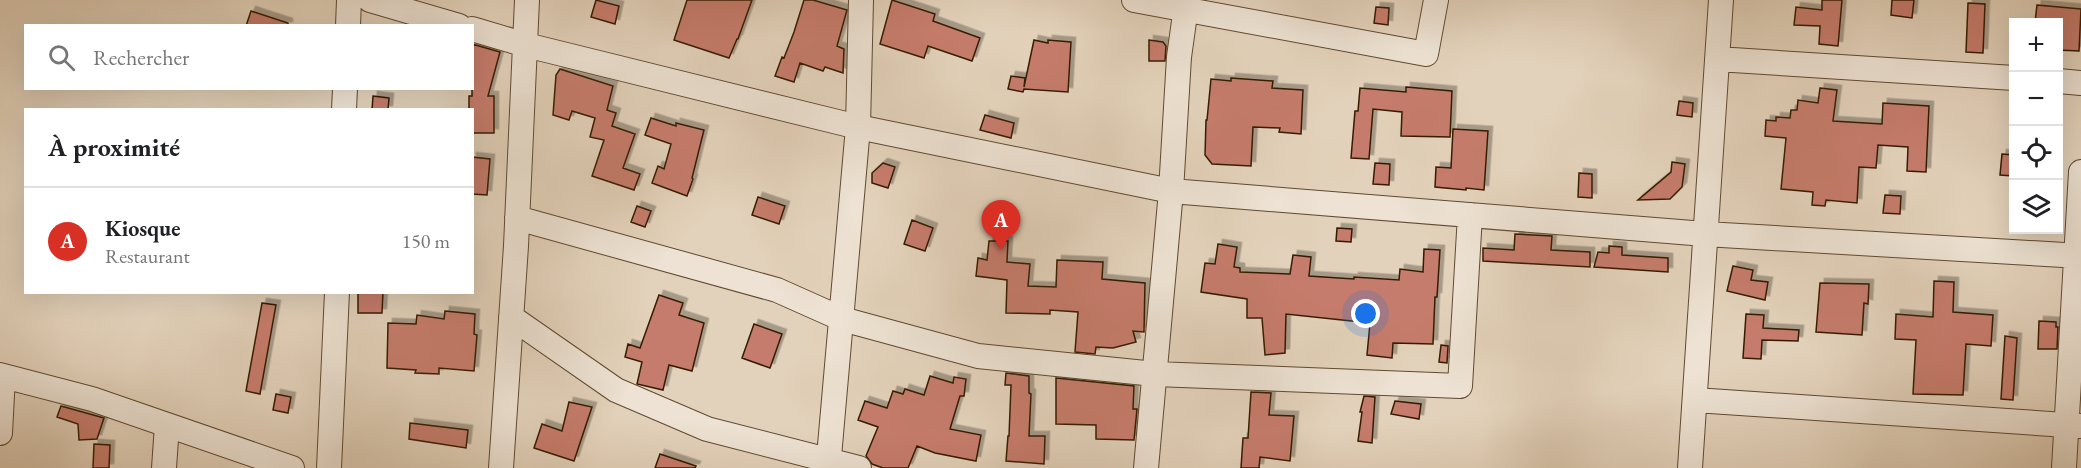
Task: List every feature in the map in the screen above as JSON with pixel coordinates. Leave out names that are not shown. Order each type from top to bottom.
[{"type":"street","points":[[348,24],[349,0]]},
{"type":"street","points":[[370,0],[452,24]]},
{"type":"street","points":[[501,468],[517,218],[527,0]]},
{"type":"street","points":[[829,464],[858,127],[861,0]]},
{"type":"street","points":[[1134,0],[1186,5],[1426,54],[1436,0]]},
{"type":"street","points":[[1690,468],[1720,0]]},
{"type":"street","points":[[1142,462],[1155,374],[1171,191],[1179,57],[1186,5]]},
{"type":"street","points":[[474,30],[526,45],[858,127],[1171,191],[1705,234],[2078,256]]},
{"type":"street","points":[[1717,59],[2009,78]]},
{"type":"street","points":[[2063,81],[2081,83]]},
{"type":"street","points":[[344,108],[345,90]]},
{"type":"street","points":[[2064,468],[2074,426],[2081,172]]},
{"type":"street","points":[[517,218],[777,290],[842,319],[978,356],[1155,374],[1460,386],[1470,215]]},
{"type":"street","points":[[329,468],[337,294]]},
{"type":"street","points":[[511,317],[616,390],[707,429],[829,464],[859,468]]},
{"type":"street","points":[[0,433],[2,375],[92,399],[292,468]]},
{"type":"street","points":[[1695,400],[2074,426]]},
{"type":"street","points":[[164,468],[167,425]]},
{"type":"building","points":[[596,0],[619,6],[615,24],[591,17]]},
{"type":"building","points":[[687,0],[752,0],[729,58],[674,40]]},
{"type":"building","points":[[804,0],[813,0],[847,10],[837,46],[844,49],[843,73],[825,67],[823,71],[800,63],[794,82],[775,76],[794,32]]},
{"type":"building","points":[[892,0],[935,14],[933,21],[980,38],[972,61],[928,46],[924,58],[880,44]]},
{"type":"building","points":[[1822,0],[1842,0],[1838,46],[1819,44],[1820,26],[1794,25],[1796,7],[1822,10]]},
{"type":"building","points":[[1892,0],[1914,0],[1912,18],[1891,15]]},
{"type":"building","points":[[1968,3],[1985,4],[1983,53],[1966,52]]},
{"type":"building","points":[[2037,5],[2081,9],[2079,51],[2063,50],[2063,18],[2035,18]]},
{"type":"building","points":[[1376,7],[1389,8],[1388,25],[1374,23]]},
{"type":"building","points":[[251,11],[288,23],[288,24],[247,24]]},
{"type":"building","points":[[1034,40],[1048,43],[1048,40],[1071,42],[1068,92],[1024,89],[1023,92],[1008,89],[1011,76],[1025,78],[1024,87]]},
{"type":"building","points":[[1149,40],[1163,42],[1166,46],[1165,61],[1149,61]]},
{"type":"building","points":[[474,45],[500,52],[488,96],[494,96],[494,133],[474,133],[474,108],[469,108],[469,96],[472,96]]},
{"type":"building","points":[[560,69],[613,86],[607,110],[616,113],[612,126],[635,134],[623,168],[640,174],[634,190],[592,176],[604,140],[590,137],[595,118],[572,111],[569,120],[553,115],[556,75]]},
{"type":"building","points":[[1231,78],[1273,81],[1272,88],[1303,90],[1301,134],[1279,132],[1280,128],[1253,127],[1251,166],[1212,164],[1205,155],[1211,79],[1231,81]]},
{"type":"building","points":[[1406,87],[1452,91],[1450,137],[1401,136],[1402,112],[1373,109],[1369,159],[1351,158],[1355,111],[1358,111],[1360,88],[1406,92]]},
{"type":"building","points":[[1820,88],[1837,90],[1833,121],[1882,124],[1883,103],[1929,106],[1926,172],[1907,171],[1908,147],[1878,145],[1876,168],[1859,167],[1857,203],[1826,200],[1825,206],[1812,205],[1813,192],[1781,189],[1786,138],[1765,136],[1766,120],[1776,121],[1776,117],[1790,118],[1791,110],[1797,110],[1798,100],[1818,103]]},
{"type":"building","points":[[373,96],[389,98],[388,108],[372,108]]},
{"type":"building","points":[[1679,101],[1693,103],[1692,117],[1677,115]]},
{"type":"building","points":[[985,115],[1014,123],[1011,138],[980,130]]},
{"type":"building","points":[[651,118],[676,126],[676,123],[704,130],[687,196],[652,183],[658,166],[664,169],[671,144],[645,135]]},
{"type":"building","points":[[1453,129],[1488,131],[1484,190],[1435,187],[1436,167],[1451,168]]},
{"type":"building","points":[[2002,154],[2009,155],[2009,176],[2000,175]]},
{"type":"building","points":[[474,157],[490,159],[487,195],[474,194]]},
{"type":"building","points":[[1672,162],[1685,164],[1682,187],[1670,199],[1638,200],[1671,172]]},
{"type":"building","points":[[883,163],[895,167],[888,188],[872,183],[872,173]]},
{"type":"building","points":[[1375,163],[1390,164],[1389,185],[1373,184]]},
{"type":"building","points":[[1579,173],[1592,174],[1592,198],[1578,197]]},
{"type":"building","points":[[1885,195],[1901,196],[1900,214],[1883,213]]},
{"type":"building","points":[[758,197],[785,206],[779,224],[752,215]]},
{"type":"building","points":[[637,206],[651,211],[645,227],[631,222]]},
{"type":"building","points":[[912,220],[933,228],[925,251],[904,244]]},
{"type":"building","points":[[1337,228],[1352,229],[1351,242],[1336,241]]},
{"type":"building","points":[[1515,234],[1552,236],[1551,250],[1590,252],[1590,267],[1483,261],[1483,248],[1514,250]]},
{"type":"building","points":[[989,241],[1008,241],[1007,262],[1030,264],[1028,286],[1056,287],[1057,260],[1103,262],[1102,279],[1145,283],[1144,332],[1133,331],[1136,342],[1113,348],[1096,347],[1095,354],[1075,352],[1078,312],[1050,310],[1050,314],[1006,313],[1007,280],[976,276],[978,258],[987,260]]},
{"type":"building","points":[[1218,244],[1237,247],[1234,267],[1240,268],[1240,272],[1290,274],[1293,255],[1311,257],[1309,276],[1354,279],[1354,277],[1399,280],[1400,269],[1423,272],[1424,249],[1440,250],[1433,344],[1393,343],[1392,358],[1367,355],[1370,323],[1286,314],[1285,353],[1265,355],[1262,318],[1247,318],[1247,299],[1201,292],[1205,263],[1215,264]]},
{"type":"building","points":[[1609,246],[1622,247],[1622,255],[1668,258],[1668,272],[1594,267],[1598,252],[1609,253]]},
{"type":"building","points":[[1733,266],[1753,270],[1751,280],[1768,282],[1765,300],[1727,291]]},
{"type":"building","points":[[1934,281],[1954,282],[1953,312],[1993,315],[1991,346],[1966,344],[1963,395],[1913,394],[1916,340],[1895,339],[1896,314],[1933,317]]},
{"type":"building","points":[[1820,283],[1869,284],[1868,304],[1864,303],[1862,335],[1816,332]]},
{"type":"building","points":[[358,294],[383,294],[382,313],[358,313]]},
{"type":"building","points":[[659,295],[683,303],[679,315],[704,323],[692,371],[669,365],[663,390],[637,384],[642,362],[625,357],[628,344],[640,348]]},
{"type":"building","points":[[262,303],[276,305],[260,394],[246,391]]},
{"type":"building","points":[[445,311],[475,314],[474,334],[477,335],[474,371],[439,368],[439,374],[387,368],[388,323],[416,324],[417,315],[444,319]]},
{"type":"building","points":[[1746,314],[1764,315],[1763,328],[1799,330],[1798,341],[1762,340],[1761,359],[1743,358]]},
{"type":"building","points":[[2039,321],[2056,322],[2056,327],[2058,327],[2057,349],[2038,349]]},
{"type":"building","points":[[754,324],[782,334],[770,368],[742,358]]},
{"type":"building","points":[[2005,336],[2017,338],[2013,400],[2001,399]]},
{"type":"building","points":[[1441,345],[1448,346],[1447,363],[1439,362]]},
{"type":"building","points":[[1006,373],[1029,376],[1029,393],[1031,394],[1029,436],[1045,436],[1044,464],[1006,461],[1011,385],[1005,385]]},
{"type":"building","points":[[930,376],[953,383],[954,377],[966,379],[964,396],[960,396],[950,429],[981,435],[976,461],[935,453],[917,446],[908,468],[883,468],[872,464],[866,456],[878,427],[858,420],[865,401],[887,408],[893,391],[903,394],[905,389],[924,395]]},
{"type":"building","points":[[1056,378],[1134,386],[1133,409],[1137,409],[1134,440],[1096,439],[1096,425],[1056,424]]},
{"type":"building","points":[[1251,392],[1271,393],[1269,415],[1294,416],[1290,461],[1260,457],[1259,468],[1241,468],[1243,438],[1248,438]]},
{"type":"building","points":[[276,394],[291,397],[288,413],[273,410]]},
{"type":"building","points":[[1364,396],[1375,397],[1372,443],[1358,441],[1362,412],[1360,412]]},
{"type":"building","points":[[1395,401],[1421,404],[1419,419],[1391,414]]},
{"type":"building","points":[[569,402],[592,407],[574,461],[534,448],[542,424],[562,431]]},
{"type":"building","points":[[61,406],[104,418],[97,439],[79,440],[78,424],[57,417]]},
{"type":"building","points":[[410,423],[468,430],[466,448],[409,439]]},
{"type":"building","points":[[94,444],[110,445],[109,468],[93,468]]},
{"type":"building","points":[[660,454],[696,466],[695,468],[655,468]]},
{"type":"place","name":"Kiosque","points":[[1001,250]]}]
